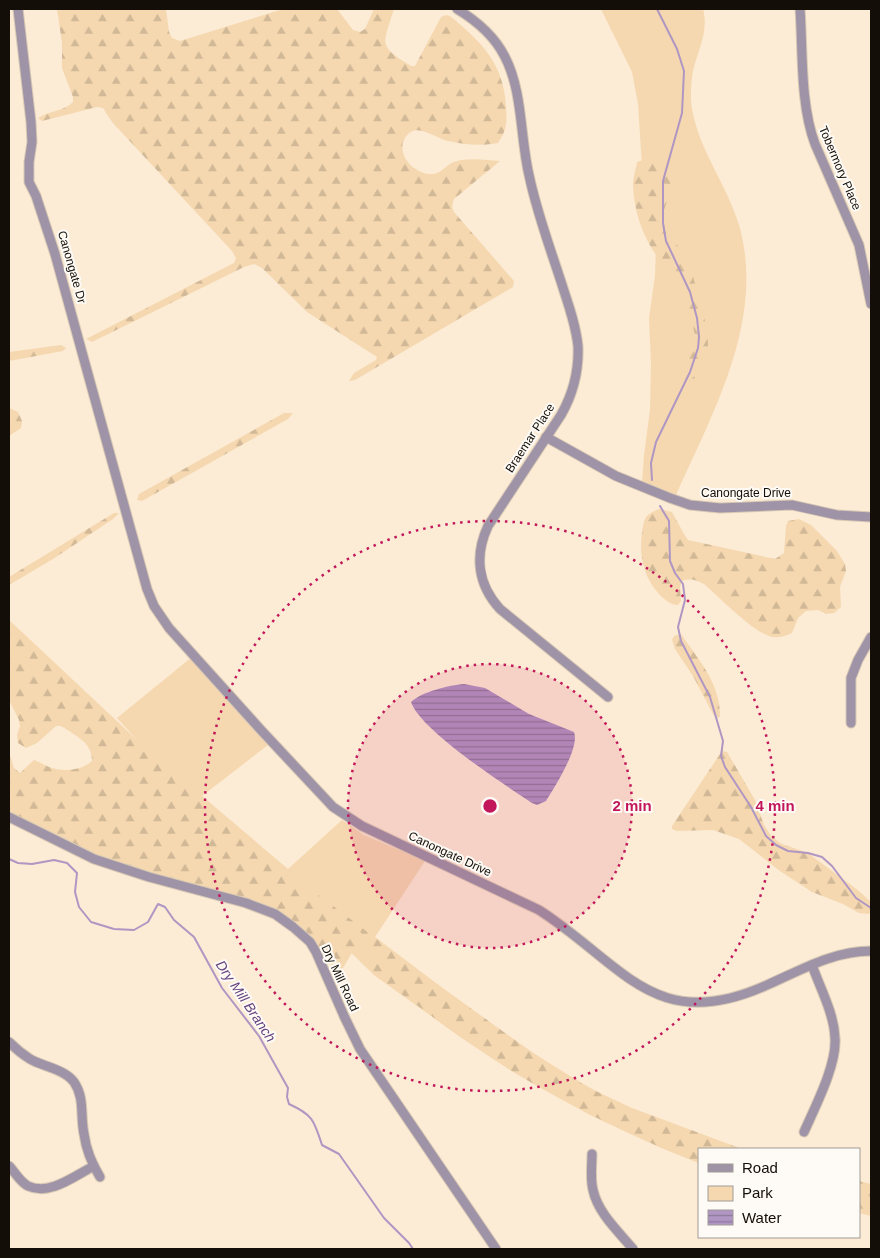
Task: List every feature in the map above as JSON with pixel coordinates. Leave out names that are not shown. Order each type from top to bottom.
[{"type":"street","name":"Canongate Dr","points":[[18,9],[31,122],[32,142],[29,182],[42,213],[55,254],[130,530]]},
{"type":"street","name":"Braemar Place","points":[[458,9],[472,18],[487,32],[500,48],[511,71],[516,89],[529,176],[575,328],[578,353],[575,380],[566,407],[488,526],[479,554],[480,574],[488,594],[500,609],[608,697]]},
{"type":"street","name":"Tobermory Place","points":[[800,9],[809,127],[859,245],[871,304]]},
{"type":"street","name":"Canongate Drive","points":[[546,437],[606,471],[690,505],[720,508],[792,505],[837,514],[871,516]]},
{"type":"street","name":"Canongate Drive","points":[[130,530],[147,589],[159,614],[169,628],[333,807],[362,826],[529,904],[561,925],[635,984],[668,998],[693,1003],[727,1000],[752,992],[838,955],[871,951]]},
{"type":"street","points":[[851,724],[851,678],[858,660],[871,637]]},
{"type":"street","name":"Dry Mill Road","points":[[9,817],[94,859],[149,877],[246,903],[275,914],[293,926],[310,942],[316,952],[360,1049],[496,1249]]},
{"type":"street","points":[[804,1132],[831,1066],[835,1049],[834,1029],[812,965]]},
{"type":"street","points":[[9,1042],[30,1059],[65,1074],[74,1083],[81,1096],[84,1134],[94,1166],[100,1177]]},
{"type":"street","points":[[592,1154],[592,1188],[595,1198],[606,1216],[633,1249]]},
{"type":"street","points":[[9,1166],[27,1185],[39,1189],[50,1189],[94,1166]]},
{"type":"green space","points":[[57,9],[166,9],[169,32],[172,38],[180,41],[283,9],[337,9],[353,30],[360,32],[365,29],[374,9],[394,9],[387,30],[386,43],[392,53],[411,66],[415,66],[441,17],[450,16],[472,35],[496,66],[504,92],[506,107],[505,130],[498,143],[480,145],[454,142],[419,130],[413,131],[404,140],[403,152],[409,163],[419,171],[431,174],[437,173],[459,160],[500,161],[454,199],[452,207],[454,212],[514,281],[513,287],[355,380],[349,381],[354,373],[376,360],[377,357],[307,312],[262,268],[254,264],[244,267],[92,342],[86,339],[234,263],[236,258],[232,251],[112,122],[103,108],[97,107],[42,121],[38,118],[66,107],[73,102],[73,97],[62,68],[62,43]]},
{"type":"green space","points":[[601,9],[703,9],[705,25],[693,71],[692,109],[701,139],[734,210],[746,260],[746,295],[741,330],[731,364],[719,398],[676,495],[642,483],[650,410],[649,318],[655,276],[656,242],[642,166],[638,104],[632,72]]},
{"type":"green space","points":[[650,158],[663,164],[670,172],[672,181],[663,222],[668,236],[688,258],[705,319],[708,355],[700,377],[692,379],[687,376],[683,367],[694,348],[696,339],[685,293],[677,276],[654,252],[640,225],[635,205],[633,179],[637,162]]},
{"type":"green space","points":[[61,345],[66,348],[63,351],[9,361],[9,352]]},
{"type":"green space","points":[[9,408],[18,412],[22,421],[21,428],[9,436]]},
{"type":"green space","points":[[284,413],[293,413],[288,419],[142,501],[137,500],[139,494]]},
{"type":"green space","points":[[659,509],[672,512],[688,540],[775,559],[784,553],[788,521],[799,519],[811,525],[837,551],[845,564],[846,571],[840,587],[841,607],[834,613],[826,614],[818,610],[806,611],[798,618],[792,633],[775,637],[762,633],[736,613],[704,584],[696,581],[682,581],[680,587],[681,601],[678,605],[670,603],[659,594],[649,580],[643,565],[641,549],[644,521],[649,514]]},
{"type":"green space","points":[[114,513],[119,513],[53,559],[9,585],[9,577]]},
{"type":"green space","points":[[9,620],[137,740],[117,718],[192,657],[268,745],[202,796],[288,869],[342,820],[364,835],[425,861],[375,937],[505,1034],[559,1070],[624,1105],[682,1129],[739,1148],[698,1148],[698,1163],[590,1115],[516,1073],[463,1039],[374,975]]},
{"type":"green space","points":[[9,620],[144,747],[312,890],[419,971],[533,1053],[587,1087],[632,1108],[739,1148],[698,1148],[698,1163],[605,1122],[537,1086],[479,1050],[374,975],[366,963],[372,957],[370,946],[360,931],[347,920],[344,926],[356,946],[340,971],[335,969],[310,942],[275,914],[94,859],[9,817],[9,752],[14,768],[20,773],[34,760],[60,770],[77,769],[92,761],[86,744],[61,726],[56,726],[37,743],[26,748],[18,743],[19,720],[9,700]]},
{"type":"green space","points":[[681,634],[713,683],[717,694],[720,717],[716,718],[713,714],[693,676],[675,649],[672,640],[674,636]]},
{"type":"green space","points":[[722,751],[727,752],[755,800],[764,825],[772,837],[782,844],[808,853],[859,891],[871,902],[869,914],[859,913],[843,904],[812,892],[780,871],[739,839],[713,830],[677,831],[672,829],[672,826]]},
{"type":"green space","points":[[860,1181],[871,1184],[871,1216],[860,1213]]},
{"type":"water","points":[[464,684],[485,688],[529,714],[574,732],[575,739],[570,757],[546,801],[537,805],[503,784],[446,742],[418,714],[411,702],[428,692]]},
{"type":"waterway","points":[[652,480],[651,463],[656,442],[690,372],[698,348],[699,337],[697,318],[690,292],[666,241],[663,223],[663,181],[682,113],[684,71],[677,49],[657,9]]},
{"type":"waterway","points":[[660,506],[669,521],[670,561],[675,573],[683,584],[685,600],[678,627],[681,641],[710,697],[723,741],[721,756],[725,767],[751,807],[766,836],[776,845],[788,851],[808,853],[822,857],[832,866],[856,898],[871,908]]},
{"type":"waterway","name":"Dry Mill Branch","points":[[9,859],[18,863],[32,864],[54,860],[67,863],[77,873],[75,892],[79,907],[91,922],[114,929],[134,930],[148,922],[158,904],[165,907],[174,920],[194,937],[222,988],[259,1036],[288,1088],[287,1097],[289,1104],[312,1119],[322,1145],[339,1154],[384,1218],[413,1249]]}]
